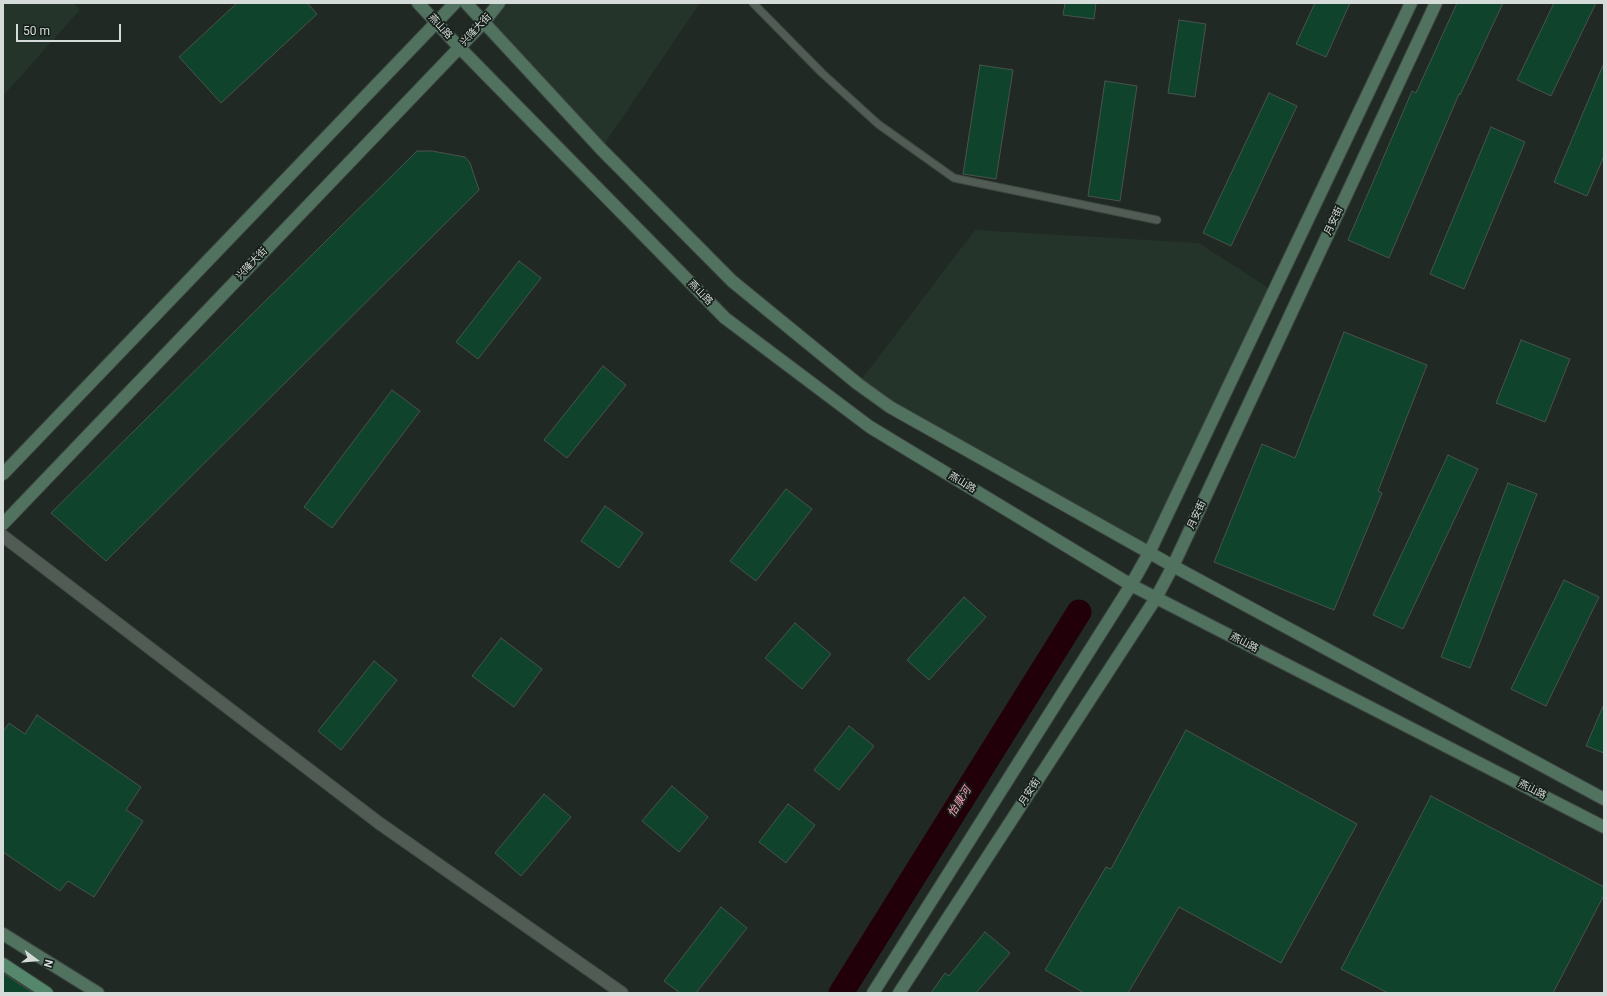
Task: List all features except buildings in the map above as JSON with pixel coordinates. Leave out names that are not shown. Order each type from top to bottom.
[{"type":"main road","points":[[3,964],[47,993]]},
{"type":"street","name":"燕山路","points":[[418,3],[459,48],[724,318],[870,427],[1131,585],[1604,827]]},
{"type":"street","points":[[3,474],[455,3]]},
{"type":"street","points":[[466,3],[601,149],[732,281],[858,384],[890,407],[1149,553],[1604,799]]},
{"type":"street","name":"兴隆大街","points":[[3,524],[483,23],[499,3]]},
{"type":"street","points":[[873,993],[1131,585],[1149,553],[1411,3]]},
{"type":"street","name":"月安街","points":[[899,993],[1156,598],[1173,566],[1436,3]]},
{"type":"street","points":[[3,536],[379,823],[622,993]]},
{"type":"street","points":[[3,934],[98,993]]},
{"type":"lane","points":[[753,3],[822,72],[878,124],[954,178],[1157,220]]},
{"type":"shaded area","points":[[3,3],[74,3],[80,10],[3,96]]},
{"type":"shaded area","points":[[499,3],[700,3],[601,149],[483,23]]},
{"type":"shaded area","points":[[975,230],[1199,243],[1273,291],[1149,553],[858,384]]},
{"type":"waterway","name":"怡康河","points":[[841,993],[1079,612]]}]
